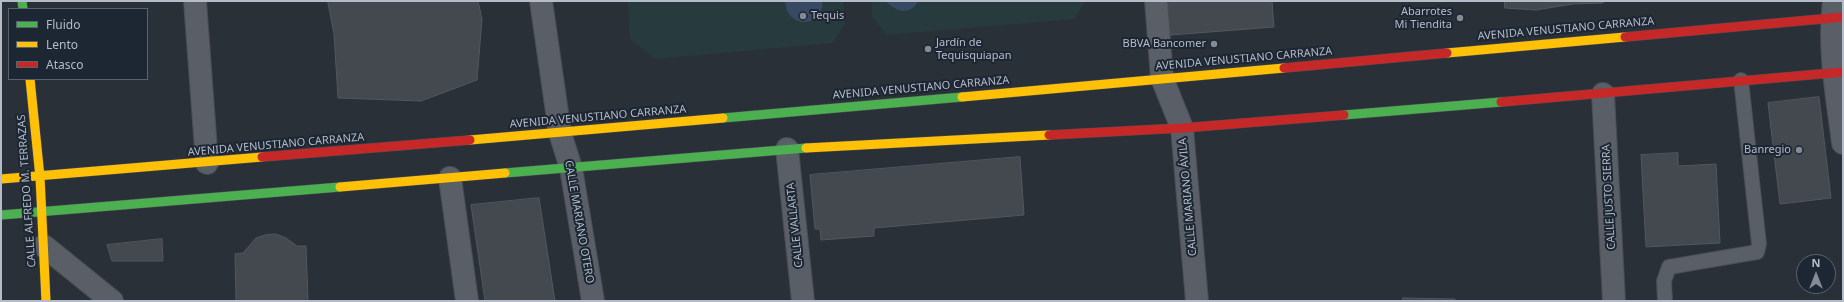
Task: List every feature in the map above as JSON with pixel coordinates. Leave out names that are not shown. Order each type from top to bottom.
[{"type":"main road","name":"AVENIDA VENUSTIANO CARRANZA","points":[[1,179],[40,177],[560,133],[1162,78],[1836,11]]},
{"type":"main road","points":[[1,215],[450,178],[533,169],[571,168],[787,149],[1182,128],[1603,94],[1838,72]]},
{"type":"main road","name":"CALLE ALFREDO M. TERRAZAS","points":[[30,80],[40,177],[46,301]]},
{"type":"street","points":[[195,1],[207,163]]},
{"type":"street","name":"CALLE MARIANO OTERO","points":[[541,1],[560,133],[571,168],[594,301]]},
{"type":"street","name":"CALLE MARIANO ÁVILA","points":[[1156,1],[1162,78],[1182,128],[1197,301]]},
{"type":"street","points":[[1836,11],[1838,72],[1843,143]]},
{"type":"street","name":"CALLE JUSTO SIERRA","points":[[1603,94],[1614,301]]},
{"type":"street","name":"CALLE VALLARTA","points":[[787,149],[803,301]]},
{"type":"street","points":[[450,178],[467,301]]},
{"type":"street","points":[[44,246],[112,301]]},
{"type":"lane","points":[[1665,301],[1664,281],[1669,267],[1757,252],[1759,244],[1741,80]]},
{"type":"green space","points":[[628,1],[843,1],[845,24],[832,43],[655,59],[630,39]]},
{"type":"green space","points":[[872,1],[1086,1],[1074,19],[886,35],[872,16]]},
{"type":"water","points":[[785,1],[822,1],[821,10],[818,16],[812,20],[805,22],[798,21],[787,11]]},
{"type":"water","points":[[886,1],[918,1],[911,9],[902,11],[893,8]]},
{"type":"building","points":[[328,1],[478,1],[482,19],[477,80],[421,101],[338,98],[334,34]]},
{"type":"building","points":[[1168,1],[1272,1],[1274,27],[1171,35]]},
{"type":"building","points":[[1505,1],[1603,1],[1603,3],[1573,4],[1536,10],[1505,8]]},
{"type":"building","name":"Banregio","points":[[1819,97],[1831,198],[1780,204],[1768,103]]},
{"type":"building","points":[[1678,153],[1678,166],[1716,164],[1720,243],[1646,247],[1641,155]]},
{"type":"building","points":[[1020,157],[1024,215],[874,228],[874,236],[821,240],[820,229],[815,229],[810,175]]},
{"type":"building","points":[[539,198],[555,301],[485,301],[471,205]]},
{"type":"building","points":[[276,234],[286,238],[297,246],[306,246],[308,301],[236,301],[235,254],[243,253],[256,238]]},
{"type":"building","points":[[162,239],[163,261],[112,261],[107,245]]},
{"type":"building","points":[[1403,298],[1455,299],[1455,301],[1403,301]]},
{"type":"traffic: fast","points":[[22,1],[23,8]]},
{"type":"traffic: fast","points":[[723,118],[962,97]]},
{"type":"traffic: fast","points":[[1344,115],[1501,102]]},
{"type":"traffic: fast","points":[[505,173],[806,148]]},
{"type":"traffic: fast","points":[[1,215],[340,187]]},
{"type":"traffic: slow","points":[[1447,53],[1625,37]]},
{"type":"traffic: slow","points":[[962,97],[1284,68]]},
{"type":"traffic: slow","points":[[30,80],[40,177],[46,301]]},
{"type":"traffic: slow","points":[[470,140],[723,118]]},
{"type":"traffic: slow","points":[[806,148],[1049,135]]},
{"type":"traffic: slow","points":[[1,179],[262,157]]},
{"type":"traffic: slow","points":[[340,187],[505,173]]},
{"type":"traffic: jam","points":[[1625,37],[1843,17]]},
{"type":"traffic: jam","points":[[1284,68],[1447,53]]},
{"type":"traffic: jam","points":[[1501,102],[1843,72]]},
{"type":"traffic: jam","points":[[1049,135],[1182,128],[1344,115]]},
{"type":"traffic: jam","points":[[262,157],[470,140]]},
{"type":"place","name":"Tequis","points":[[803,16]]},
{"type":"place","name":"Abarrotes Mi Tiendita","points":[[1460,18]]},
{"type":"place","name":"BBVA Bancomer","points":[[1214,44]]},
{"type":"place","name":"Jardín de Tequisquiapan","points":[[928,49]]},
{"type":"place","name":"Banregio","points":[[1799,150]]}]
